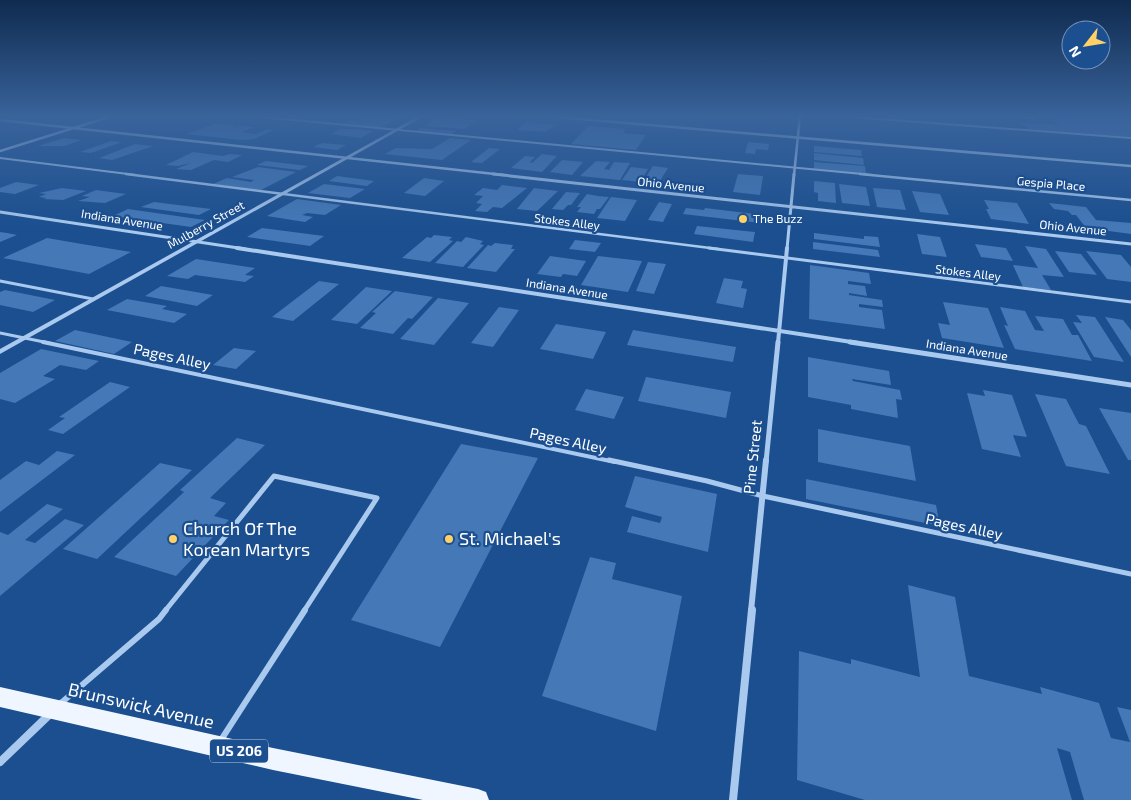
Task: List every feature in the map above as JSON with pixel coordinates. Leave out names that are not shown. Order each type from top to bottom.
[{"type":"main road","name":"Brunswick Avenue","points":[[0,697],[217,746],[478,800]]},
{"type":"street","name":"Ohio Avenue","points":[[304,153],[1131,244]]},
{"type":"street","name":"Mulberry Street","points":[[0,352],[355,153]]},
{"type":"street","name":"Pine Street","points":[[733,800],[796,153]]},
{"type":"street","points":[[986,153],[1131,166]]},
{"type":"street","name":"Indiana Avenue","points":[[0,212],[1131,385]]},
{"type":"street","points":[[0,762],[54,710]]},
{"type":"lane","name":"Gespia Place","points":[[641,153],[1131,200]]},
{"type":"lane","name":"Stokes Alley","points":[[0,158],[1131,302]]},
{"type":"lane","points":[[0,281],[94,300]]},
{"type":"lane","name":"Pages Alley","points":[[0,333],[706,481],[764,496],[1131,574]]},
{"type":"lane","points":[[54,710],[159,619],[274,476],[377,498],[217,746]]},
{"type":"building","points":[[111,153],[132,153],[112,160],[99,158]]},
{"type":"building","points":[[190,153],[223,156],[229,154],[242,155],[228,162],[214,160],[191,170],[176,169],[191,163],[178,166],[166,165]]},
{"type":"building","points":[[386,153],[452,153],[442,160]]},
{"type":"building","points":[[482,153],[494,153],[482,163],[471,162]]},
{"type":"building","points":[[814,153],[817,153],[863,158],[864,165],[814,160]]},
{"type":"building","points":[[830,153],[862,153],[862,156]]},
{"type":"building","points":[[542,154],[557,156],[542,172],[511,168],[525,156],[535,157],[530,162],[532,163]]},
{"type":"building","points":[[562,160],[583,162],[572,175],[550,172]]},
{"type":"building","points":[[266,161],[308,166],[300,170],[257,165]]},
{"type":"building","points":[[596,161],[610,162],[604,169],[609,170],[614,162],[630,163],[620,180],[580,176]]},
{"type":"building","points":[[814,162],[865,166],[866,174],[814,169]]},
{"type":"building","points":[[653,166],[668,168],[658,184],[642,183]]},
{"type":"building","points":[[258,167],[296,172],[261,190],[213,184],[227,178],[251,182],[254,180],[232,177]]},
{"type":"building","points":[[631,167],[648,169],[640,182],[622,180]]},
{"type":"building","points":[[738,174],[763,176],[760,195],[733,192]]},
{"type":"building","points":[[337,176],[374,181],[367,186],[329,181]]},
{"type":"building","points":[[424,178],[444,181],[425,196],[404,193]]},
{"type":"building","points":[[814,181],[835,183],[836,203],[818,201],[818,193],[814,192]]},
{"type":"building","points":[[16,182],[39,185],[15,194],[0,192],[0,188]]},
{"type":"building","points":[[324,184],[365,189],[350,198],[308,193]]},
{"type":"building","points":[[839,184],[866,187],[870,206],[842,203]]},
{"type":"building","points":[[502,185],[527,188],[502,208],[493,207],[487,212],[475,211],[482,204],[476,203],[483,196],[474,195],[483,188],[497,190]]},
{"type":"building","points":[[62,188],[86,191],[63,200],[39,197],[46,194],[39,193]]},
{"type":"building","points":[[534,188],[558,191],[537,211],[517,209]]},
{"type":"building","points":[[873,188],[900,190],[906,210],[877,207]]},
{"type":"building","points":[[96,190],[126,194],[105,203],[78,201],[90,197],[82,196]]},
{"type":"building","points":[[912,191],[940,194],[949,215],[920,212]]},
{"type":"building","points":[[566,192],[580,193],[571,205],[568,205],[563,210],[552,209]]},
{"type":"building","points":[[587,194],[609,197],[594,214],[577,212],[581,207],[577,207]]},
{"type":"building","points":[[611,197],[637,200],[625,221],[597,218]]},
{"type":"building","points":[[297,199],[341,205],[325,215],[307,213],[302,215],[313,217],[305,222],[267,216]]},
{"type":"building","points":[[984,200],[1017,203],[1029,224],[991,219],[986,209],[989,209]]},
{"type":"building","points":[[154,202],[211,209],[199,215],[141,207]]},
{"type":"building","points":[[659,202],[672,204],[663,222],[648,220]]},
{"type":"building","points":[[1049,203],[1086,207],[1096,220],[1131,223],[1131,234],[1086,228],[1076,215],[1072,215],[1068,211],[1054,209]]},
{"type":"building","name":"The Buzz","points":[[686,208],[704,210],[705,208],[763,215],[761,223],[683,214]]},
{"type":"building","points":[[128,209],[205,220],[191,227],[113,216]]},
{"type":"building","points":[[697,226],[755,232],[753,242],[694,234]]},
{"type":"building","points":[[262,228],[324,236],[310,246],[247,237]]},
{"type":"building","points":[[0,232],[7,233],[17,235],[0,242]]},
{"type":"building","points":[[814,233],[864,239],[864,236],[878,237],[880,247],[814,239]]},
{"type":"building","points":[[917,234],[940,237],[947,257],[922,254]]},
{"type":"building","points":[[434,235],[452,237],[449,240],[453,241],[430,262],[402,258],[427,237],[431,238]]},
{"type":"building","points":[[466,237],[483,241],[480,244],[484,245],[463,267],[435,263],[457,241],[461,242]]},
{"type":"building","points":[[47,238],[131,252],[89,274],[3,258]]},
{"type":"building","points":[[575,240],[601,243],[595,252],[569,249]]},
{"type":"building","points":[[813,242],[878,250],[880,257],[813,249]]},
{"type":"building","points":[[495,243],[513,245],[511,249],[515,249],[496,272],[467,268],[488,245],[491,246]]},
{"type":"building","points":[[975,244],[1006,248],[1013,261],[981,257]]},
{"type":"building","points":[[1025,246],[1046,249],[1064,277],[1042,275],[1051,290],[1023,287],[1013,265],[1038,268]]},
{"type":"building","points":[[1055,251],[1081,254],[1097,275],[1069,272]]},
{"type":"building","points":[[1086,251],[1121,255],[1131,267],[1131,282],[1107,279]]},
{"type":"building","points":[[550,256],[586,261],[577,276],[563,274],[561,277],[537,274]]},
{"type":"building","points":[[598,256],[642,261],[628,292],[581,285]]},
{"type":"building","points":[[196,259],[255,268],[245,275],[254,276],[245,282],[195,275],[188,279],[167,276]]},
{"type":"building","points":[[648,262],[666,264],[654,294],[636,291]]},
{"type":"building","points":[[810,265],[869,273],[871,284],[848,281],[848,284],[865,286],[867,296],[849,293],[849,295],[882,300],[883,307],[859,304],[859,307],[882,310],[885,329],[809,319]]},
{"type":"building","points":[[724,278],[743,281],[741,288],[747,289],[743,308],[716,303]]},
{"type":"building","points":[[319,281],[339,284],[293,321],[272,317]]},
{"type":"building","points":[[161,286],[213,295],[197,306],[145,296]]},
{"type":"building","points":[[366,287],[392,291],[357,324],[331,320]]},
{"type":"building","points":[[5,290],[55,300],[33,312],[0,305],[0,292]]},
{"type":"building","points":[[395,291],[433,297],[412,319],[408,318],[393,334],[360,328],[376,313],[372,312]]},
{"type":"building","points":[[438,298],[469,303],[434,345],[400,339]]},
{"type":"building","points":[[127,299],[167,306],[162,309],[187,314],[174,323],[107,310]]},
{"type":"building","points":[[943,302],[988,308],[1004,348],[942,338],[938,323],[950,325]]},
{"type":"building","points":[[499,307],[519,310],[493,347],[471,343]]},
{"type":"building","points":[[1000,307],[1025,311],[1035,330],[1044,331],[1035,316],[1063,319],[1072,335],[1078,335],[1092,361],[1015,349],[1004,325],[1008,326]]},
{"type":"building","points":[[1076,315],[1095,317],[1124,362],[1094,357],[1073,322],[1082,323]]},
{"type":"building","points":[[1105,317],[1123,320],[1131,330],[1131,357]]},
{"type":"building","points":[[556,324],[606,332],[593,359],[540,349]]},
{"type":"building","points":[[75,330],[132,342],[114,354],[55,341]]},
{"type":"building","points":[[633,330],[736,347],[733,362],[627,345]]},
{"type":"building","points":[[234,348],[256,351],[236,369],[213,365]]},
{"type":"building","points":[[41,349],[99,361],[86,370],[60,365],[43,376],[55,379],[15,403],[0,399],[0,373]]},
{"type":"building","points":[[808,357],[889,371],[891,385],[852,379],[853,381],[900,390],[902,400],[896,399],[898,418],[851,409],[851,405],[808,397]]},
{"type":"building","points":[[646,377],[731,392],[726,418],[638,401]]},
{"type":"building","points":[[110,382],[130,387],[63,434],[48,430],[65,418],[59,417]]},
{"type":"building","points":[[586,389],[624,397],[614,419],[575,410]]},
{"type":"building","points":[[983,390],[1012,395],[1027,437],[1013,435],[1021,457],[982,449],[967,393],[985,396]]},
{"type":"building","points":[[1035,394],[1066,399],[1079,424],[1086,426],[1110,474],[1066,466]]},
{"type":"building","points":[[1099,408],[1131,413],[1131,460],[1128,460]]},
{"type":"building","points":[[818,429],[910,446],[916,481],[818,462]]},
{"type":"building","name":"Church Of The Korean Martyrs","points":[[237,438],[265,445],[210,498],[226,503],[214,516],[229,520],[176,576],[114,557],[184,492],[180,490]]},
{"type":"building","name":"St. Michael's","points":[[461,444],[538,458],[440,647],[351,620]]},
{"type":"building","points":[[57,451],[75,455],[0,512],[0,480],[26,461],[39,465]]},
{"type":"building","points":[[160,463],[192,470],[97,559],[63,549]]},
{"type":"building","points":[[635,476],[717,494],[708,552],[627,532],[632,516],[660,523],[662,517],[625,507]]},
{"type":"building","points":[[806,479],[936,505],[940,526],[806,499]]},
{"type":"building","points":[[47,504],[63,509],[25,540],[35,543],[65,519],[84,525],[0,596],[0,532],[8,535]]},
{"type":"building","points":[[590,557],[616,563],[612,579],[682,596],[656,731],[542,696]]},
{"type":"building","points":[[908,585],[955,597],[969,676],[1042,694],[1040,687],[1099,703],[1111,738],[1130,742],[1117,707],[1131,710],[1131,800],[1084,800],[1070,752],[1057,748],[1072,800],[865,800],[797,780],[799,651],[851,664],[851,659],[920,677]]},
{"type":"place","name":"The Buzz","points":[[743,219]]},
{"type":"place","name":"Church Of The Korean Martyrs","points":[[173,539]]},
{"type":"place","name":"St. Michael's","points":[[449,539]]}]
